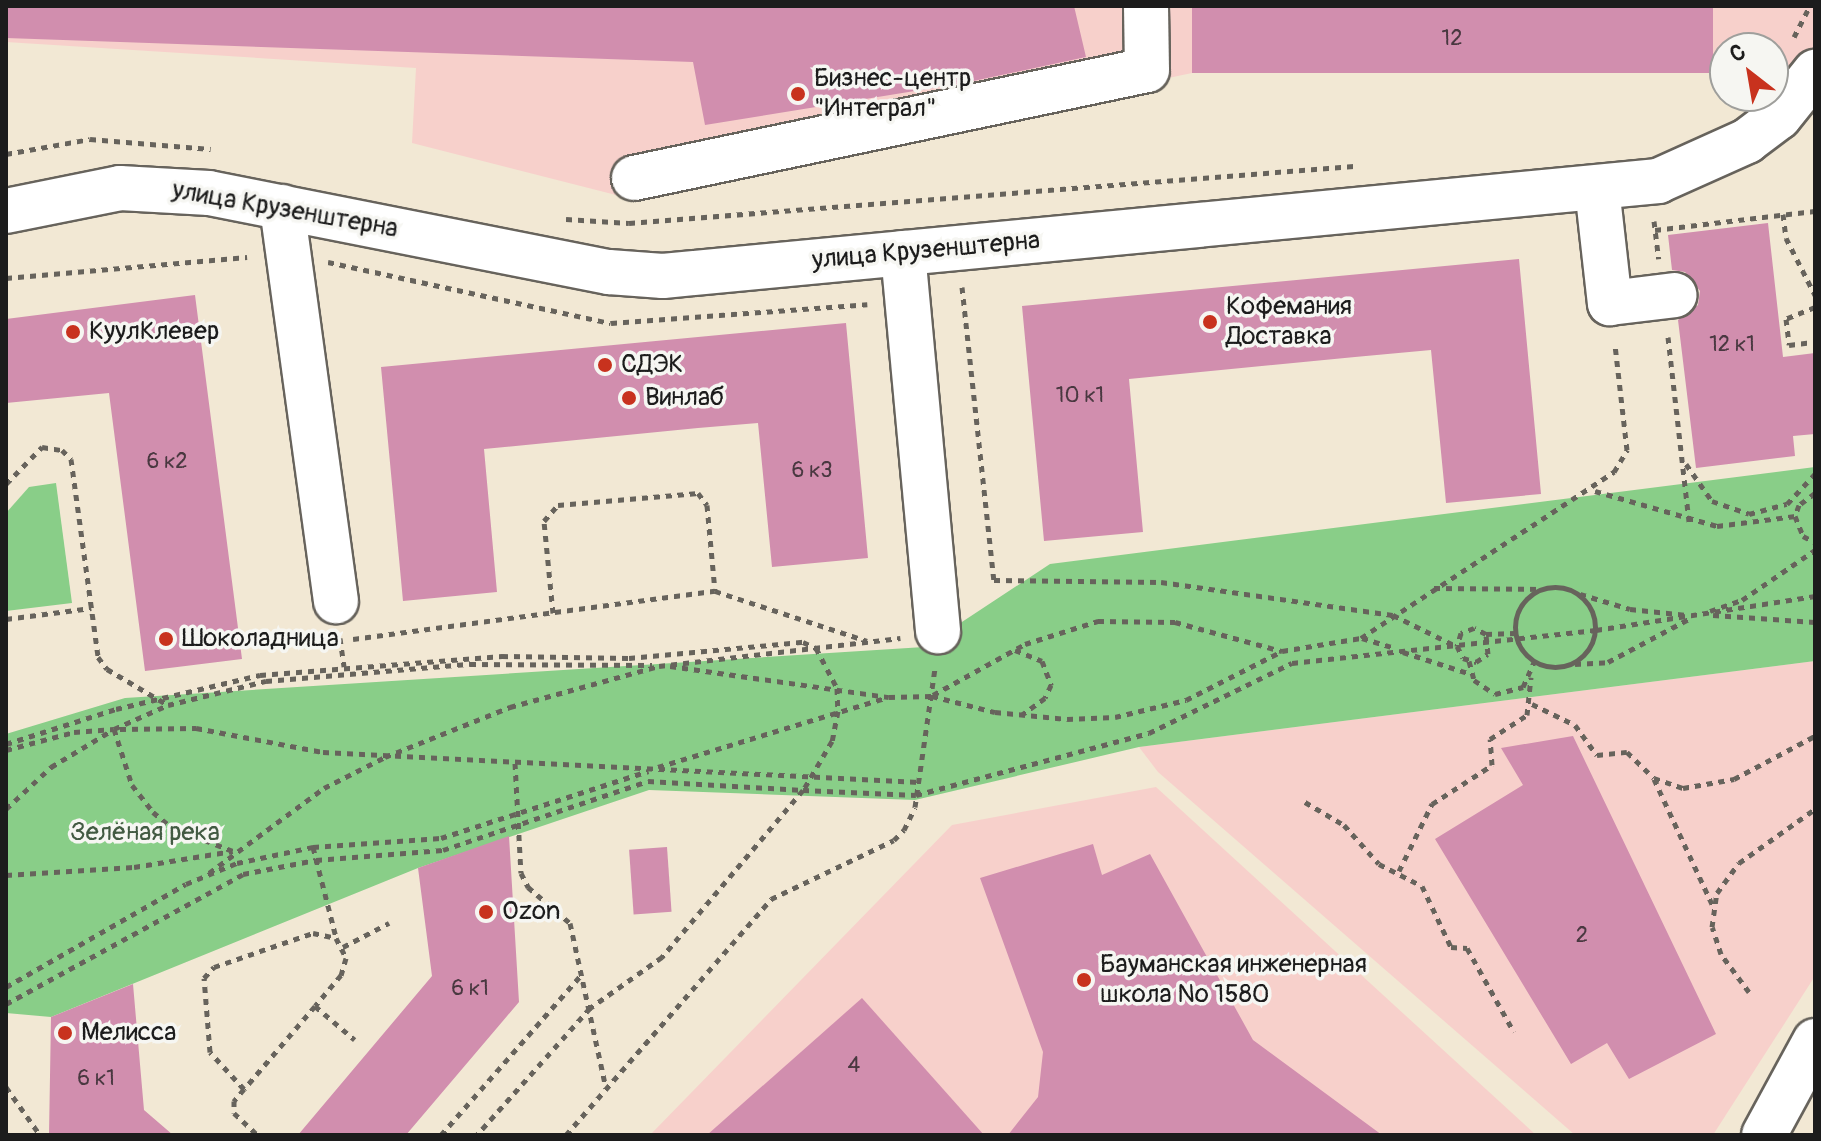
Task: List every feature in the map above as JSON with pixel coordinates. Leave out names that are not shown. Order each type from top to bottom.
[{"type":"street","points":[[634,178],[1147,70],[1146,6]]},
{"type":"street","name":"улица Крузенштерна","points":[[6,211],[120,188],[209,193],[640,276],[1649,182],[1692,170],[1747,141],[1779,117],[1815,72]]},
{"type":"street","points":[[1597,188],[1610,303],[1669,296]]},
{"type":"street","points":[[282,207],[338,620]]},
{"type":"street","points":[[903,253],[938,631]]},
{"type":"street","points":[[1764,1135],[1815,1041]]},
{"type":"path","points":[[6,154],[90,139],[214,150]]},
{"type":"path","points":[[549,216],[629,223],[1360,165]]},
{"type":"path","points":[[1649,182],[1669,296],[1689,522]]},
{"type":"path","points":[[1655,230],[1815,211]]},
{"type":"path","points":[[1783,214],[1786,238],[1815,294]]},
{"type":"path","points":[[958,248],[994,580],[1161,582],[1393,615],[1457,646],[1469,661],[1471,674]]},
{"type":"path","points":[[6,278],[288,253]]},
{"type":"path","points":[[209,873],[302,801],[385,757],[510,707],[659,666],[889,697],[932,696],[1021,716],[1067,719],[1147,712],[1220,687],[1282,651],[1361,638],[1433,588],[1594,490],[1614,472],[1627,450],[1610,303]]},
{"type":"path","points":[[1815,307],[1786,319],[1789,345],[1815,342]]},
{"type":"path","points":[[6,484],[42,447],[62,450],[71,459],[102,665],[168,705]]},
{"type":"path","points":[[1681,447],[1697,487],[1729,510],[1768,512],[1804,494],[1815,493]]},
{"type":"path","points":[[1815,474],[1795,516],[1803,536],[1815,542]]},
{"type":"path","points":[[1594,490],[1689,522],[1717,526],[1795,516]]},
{"type":"path","points":[[553,613],[544,521],[558,505],[698,493],[707,505],[715,591]]},
{"type":"path","points":[[1542,589],[1521,606],[1516,636],[1534,662],[1554,668],[1608,662],[1695,616],[1742,600],[1815,550]]},
{"type":"path","points":[[1433,588],[1561,587],[1630,609],[1695,616],[1760,615],[1815,622]]},
{"type":"path","points":[[338,620],[553,613],[715,591],[868,641]]},
{"type":"path","points":[[1574,664],[1589,649],[1596,630],[1592,610],[1579,594]]},
{"type":"path","points":[[1457,646],[1467,630],[1516,636],[1596,630],[1815,596]]},
{"type":"path","points":[[6,619],[91,608]]},
{"type":"path","points":[[932,696],[1014,650],[1073,627],[1124,619],[1201,627],[1282,651]]},
{"type":"path","points":[[6,809],[51,767],[114,729],[168,705],[244,685],[394,667],[659,666],[938,631],[932,696],[910,820],[894,840],[771,899],[566,1135]]},
{"type":"path","points":[[1469,661],[1483,659],[1490,643],[1486,634]]},
{"type":"path","points":[[6,1004],[194,897],[243,874],[316,860],[443,850],[648,781],[916,795],[1149,733],[1292,663],[1490,643],[1516,636]]},
{"type":"path","points":[[1361,638],[1471,674],[1495,694],[1509,694],[1531,677]]},
{"type":"path","points":[[6,747],[160,699],[260,675],[502,656],[629,658],[803,642],[816,648],[837,688],[838,711],[815,777],[662,957],[590,1008],[477,1135]]},
{"type":"path","points":[[1014,650],[1042,661],[1051,685],[1045,698],[1021,716]]},
{"type":"path","points":[[1399,871],[1432,804],[1492,765],[1490,739],[1527,715],[1532,704],[1534,662]]},
{"type":"path","points":[[6,987],[209,873],[313,847],[425,841],[518,815],[652,769],[889,697]]},
{"type":"path","points":[[1532,704],[1575,725],[1593,753],[1627,752],[1654,778],[1683,788],[1716,786],[1815,736]]},
{"type":"path","points":[[6,747],[74,732],[196,728],[310,751],[385,757],[919,782]]},
{"type":"path","points":[[114,729],[132,785],[153,812],[171,827],[234,851]]},
{"type":"path","points":[[515,763],[524,881],[570,923],[606,1089]]},
{"type":"path","points":[[1654,778],[1658,797],[1713,906]]},
{"type":"path","points":[[1305,802],[1344,825],[1373,859],[1399,871],[1426,890],[1449,944],[1467,948],[1514,1032]]},
{"type":"path","points":[[1749,992],[1721,954],[1712,927],[1713,906],[1739,863],[1815,809]]},
{"type":"path","points":[[258,1135],[234,1113],[234,1101],[341,975],[343,947],[336,938],[313,847]]},
{"type":"path","points":[[6,875],[134,867],[234,851]]},
{"type":"path","points":[[343,947],[389,923]]},
{"type":"path","points":[[244,1089],[210,1052],[204,978],[214,967],[313,933],[336,938]]},
{"type":"path","points":[[441,1135],[582,974]]},
{"type":"path","points":[[315,1006],[355,1040]]},
{"type":"path","points":[[6,1087],[40,1135]]},
{"type":"shaded area","points":[[6,6],[1815,6],[1815,67],[1789,71],[1789,32],[1709,32],[1709,72],[1192,73],[616,195],[412,143],[416,68],[6,42]]},
{"type":"shaded area","points":[[1815,661],[1815,976],[1713,1135],[1575,1135],[1158,772],[1139,747]]},
{"type":"shaded area","name":"Бауманская инженерная школа № 1580","points":[[1156,787],[1536,1135],[650,1135],[952,825]]},
{"type":"green space","name":"Зелёная река","points":[[1815,467],[1815,661],[1139,747],[915,800],[649,790],[418,868],[51,1017],[6,1013],[6,734],[125,698],[924,647],[1050,564]]},
{"type":"green space","points":[[56,483],[72,603],[6,611],[6,513],[29,487]]},
{"type":"building","name":"Бизнес-центр \"Интеграл\"","points":[[6,6],[1074,6],[1086,57],[964,83],[705,125],[693,62],[6,38]]},
{"type":"building","points":[[1192,6],[1713,6],[1713,32],[1709,32],[1709,73],[1192,73]]},
{"type":"building","points":[[1768,223],[1783,357],[1815,353],[1815,434],[1793,436],[1795,456],[1696,468],[1678,320],[1698,305],[1700,291],[1685,272],[1672,270],[1668,235]]},
{"type":"building","points":[[1519,259],[1541,494],[1446,503],[1431,350],[1355,357],[1129,379],[1143,532],[1044,541],[1022,306]]},
{"type":"building","points":[[195,295],[242,659],[145,671],[109,393],[6,403],[6,319]]},
{"type":"building","points":[[846,323],[868,558],[772,567],[758,423],[698,428],[484,449],[497,592],[403,601],[381,367]]},
{"type":"building","points":[[1573,736],[1716,1034],[1629,1079],[1607,1043],[1571,1064],[1435,839],[1523,785],[1501,748]]},
{"type":"building","points":[[509,836],[519,1002],[406,1135],[298,1135],[432,976],[418,868]]},
{"type":"building","points":[[1093,844],[1102,875],[1150,854],[1253,1040],[1382,1135],[1008,1135],[1038,1097],[1043,1052],[980,878]]},
{"type":"building","points":[[667,847],[672,912],[634,914],[629,850]]},
{"type":"building","points":[[133,984],[144,1110],[173,1135],[49,1135],[51,1017]]},
{"type":"building","points":[[862,998],[984,1135],[707,1135]]},
{"type":"place","name":"Бизнес-центр \"Интеграл\"","points":[[798,94]]},
{"type":"place","name":"Кофемания Доставка","points":[[1210,322]]},
{"type":"place","name":"КуулКлевер","points":[[73,332]]},
{"type":"place","name":"СДЭК","points":[[605,365]]},
{"type":"place","name":"Винлаб","points":[[629,398]]},
{"type":"place","name":"Шоколадница","points":[[166,639]]},
{"type":"place","name":"Ozon","points":[[486,912]]},
{"type":"place","name":"Бауманская инженерная школа № 1580","points":[[1084,980]]},
{"type":"place","name":"Мелисса","points":[[65,1033]]}]
